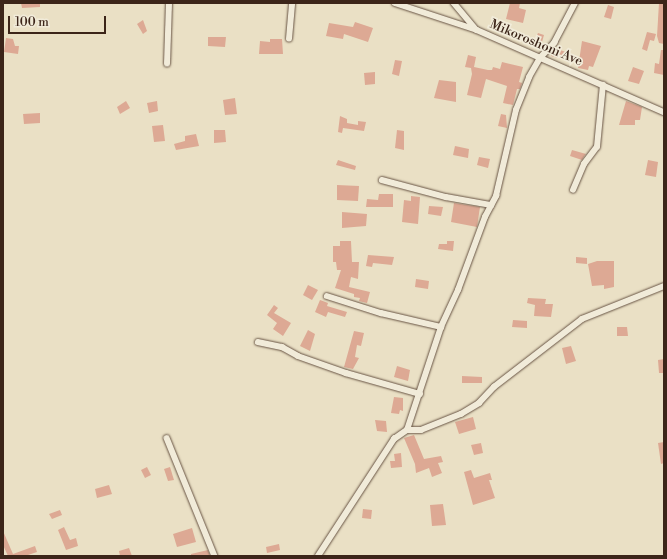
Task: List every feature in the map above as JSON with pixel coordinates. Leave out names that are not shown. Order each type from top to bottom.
[{"type":"street","points":[[167,64],[169,3]]},
{"type":"street","points":[[289,39],[292,3]]},
{"type":"street","name":"Mikoroshoni Ave","points":[[395,3],[477,30],[664,112]]},
{"type":"street","points":[[454,3],[477,30]]},
{"type":"street","points":[[407,430],[441,327],[496,196],[516,110],[540,58],[554,43],[575,3]]},
{"type":"street","points":[[573,190],[584,164],[597,147],[603,85]]},
{"type":"street","points":[[382,180],[446,197],[491,205]]},
{"type":"street","points":[[318,556],[394,439],[407,430],[420,430],[461,414],[479,403],[494,387],[582,319],[664,286]]},
{"type":"street","points":[[327,296],[369,310],[441,327]]},
{"type":"street","points":[[258,342],[282,347],[298,356],[346,373],[420,394]]},
{"type":"street","points":[[167,438],[215,556]]},
{"type":"building","points":[[21,3],[40,3],[40,7],[22,8]]},
{"type":"building","points":[[510,3],[520,3],[519,8],[526,10],[523,23],[506,19]]},
{"type":"building","points":[[659,3],[664,3],[664,44],[659,43],[657,36]]},
{"type":"building","points":[[608,5],[614,7],[611,19],[604,17]]},
{"type":"building","points":[[143,20],[147,31],[143,34],[137,24]]},
{"type":"building","points":[[355,22],[373,28],[368,42],[344,34],[343,39],[326,36],[329,23],[353,27]]},
{"type":"building","points":[[647,32],[656,34],[654,41],[650,40],[647,51],[642,49]]},
{"type":"building","points":[[538,33],[544,35],[542,42],[535,40]]},
{"type":"building","points":[[208,37],[226,37],[225,47],[208,46]]},
{"type":"building","points":[[6,38],[13,39],[15,46],[19,46],[18,54],[4,52]]},
{"type":"building","points":[[270,39],[282,39],[283,54],[259,54],[260,41],[270,42]]},
{"type":"building","points":[[582,41],[601,46],[593,67],[589,66],[588,70],[578,68]]},
{"type":"building","points":[[555,48],[571,54],[568,61],[551,56]]},
{"type":"building","points":[[661,50],[664,50],[664,75],[654,73],[655,63],[659,64]]},
{"type":"building","points":[[468,55],[476,57],[474,67],[488,70],[492,70],[493,67],[500,69],[502,62],[523,67],[519,82],[522,83],[520,89],[517,89],[513,105],[503,103],[507,86],[486,79],[481,98],[467,95],[472,74],[471,68],[465,67]]},
{"type":"building","points":[[395,60],[402,61],[399,76],[392,74]]},
{"type":"building","points":[[633,67],[644,71],[639,84],[628,81]]},
{"type":"building","points":[[375,72],[375,84],[365,85],[364,73]]},
{"type":"building","points":[[439,80],[456,82],[456,102],[434,98]]},
{"type":"building","points":[[235,98],[237,114],[225,115],[223,100]]},
{"type":"building","points":[[126,101],[130,108],[120,114],[117,107]]},
{"type":"building","points":[[157,101],[158,111],[149,113],[147,103]]},
{"type":"building","points":[[626,101],[642,107],[640,120],[635,120],[635,125],[619,125]]},
{"type":"building","points":[[40,113],[40,123],[24,124],[23,114]]},
{"type":"building","points":[[501,114],[506,115],[507,128],[498,126]]},
{"type":"building","points":[[340,116],[347,119],[347,123],[358,125],[358,121],[366,122],[364,131],[343,128],[342,133],[338,132]]},
{"type":"building","points":[[163,125],[165,141],[154,142],[152,126]]},
{"type":"building","points":[[214,130],[225,130],[226,142],[214,143]]},
{"type":"building","points":[[397,130],[404,131],[404,150],[395,148]]},
{"type":"building","points":[[196,134],[199,146],[176,150],[174,144],[185,141],[185,136]]},
{"type":"building","points":[[455,146],[469,149],[468,158],[453,155]]},
{"type":"building","points":[[572,150],[586,154],[582,160],[570,156]]},
{"type":"building","points":[[479,157],[490,159],[488,168],[477,165]]},
{"type":"building","points":[[338,160],[356,166],[355,170],[336,165]]},
{"type":"building","points":[[648,160],[658,162],[656,177],[645,175]]},
{"type":"building","points":[[337,185],[359,186],[358,201],[337,200]]},
{"type":"building","points":[[379,194],[393,194],[393,207],[366,207],[367,199],[378,200]]},
{"type":"building","points":[[411,196],[420,197],[418,224],[402,222],[404,200],[411,201]]},
{"type":"building","points":[[454,203],[480,207],[477,227],[451,222]]},
{"type":"building","points":[[429,206],[443,207],[441,216],[428,214]]},
{"type":"building","points":[[342,212],[367,214],[366,226],[342,228]]},
{"type":"building","points":[[340,241],[351,241],[352,262],[359,262],[358,279],[351,277],[349,287],[370,292],[367,303],[359,301],[360,298],[354,297],[354,294],[335,288],[341,270],[337,270],[336,262],[333,262],[333,246],[340,246]]},
{"type":"building","points":[[447,241],[454,241],[453,251],[438,249],[439,244],[447,244]]},
{"type":"building","points":[[368,255],[394,257],[392,265],[373,263],[372,267],[366,266]]},
{"type":"building","points":[[576,257],[587,258],[587,264],[576,263]]},
{"type":"building","points":[[597,261],[614,261],[614,287],[604,289],[604,285],[592,286],[588,264]]},
{"type":"building","points":[[416,279],[429,281],[428,289],[415,287]]},
{"type":"building","points":[[308,285],[318,290],[312,300],[303,295]]},
{"type":"building","points":[[528,298],[546,299],[545,304],[553,304],[551,317],[534,316],[535,305],[527,303]]},
{"type":"building","points":[[320,300],[328,303],[327,306],[347,312],[345,317],[328,312],[326,317],[315,312]]},
{"type":"building","points":[[274,305],[278,308],[274,313],[291,323],[283,336],[273,329],[277,323],[267,315]]},
{"type":"building","points":[[513,320],[527,321],[527,328],[512,327]]},
{"type":"building","points":[[617,327],[627,327],[628,336],[617,336]]},
{"type":"building","points":[[308,330],[315,334],[310,351],[300,346]]},
{"type":"building","points":[[354,331],[364,333],[361,346],[357,345],[355,357],[359,358],[353,369],[344,367]]},
{"type":"building","points":[[571,346],[576,361],[566,364],[562,348]]},
{"type":"building","points":[[664,359],[664,373],[659,373],[658,360]]},
{"type":"building","points":[[397,366],[410,370],[408,381],[394,377]]},
{"type":"building","points":[[462,376],[482,377],[482,383],[462,383]]},
{"type":"building","points":[[394,397],[403,398],[403,411],[400,410],[399,414],[391,413]]},
{"type":"building","points":[[473,417],[476,429],[459,434],[455,422]]},
{"type":"building","points":[[375,420],[386,421],[387,432],[377,431]]},
{"type":"building","points":[[414,435],[424,459],[441,456],[443,462],[438,463],[442,473],[432,477],[429,468],[416,473],[415,464],[404,438]]},
{"type":"building","points":[[664,442],[664,463],[661,464],[658,443]]},
{"type":"building","points":[[481,443],[483,453],[474,455],[471,445]]},
{"type":"building","points":[[401,453],[402,467],[391,468],[390,461],[395,461],[394,454]]},
{"type":"building","points":[[147,467],[151,475],[145,478],[141,470]]},
{"type":"building","points":[[170,467],[174,480],[168,481],[164,469]]},
{"type":"building","points":[[471,470],[474,478],[490,473],[492,480],[489,480],[495,498],[473,505],[464,472]]},
{"type":"building","points":[[109,485],[112,494],[97,498],[95,489]]},
{"type":"building","points":[[443,504],[446,525],[432,526],[430,505]]},
{"type":"building","points":[[363,509],[372,510],[371,519],[362,518]]},
{"type":"building","points":[[60,510],[62,515],[52,519],[49,514]]},
{"type":"building","points":[[64,527],[70,540],[76,538],[78,546],[66,550],[58,530]]},
{"type":"building","points":[[192,528],[196,542],[177,547],[173,534]]},
{"type":"building","points":[[3,531],[13,554],[35,546],[37,552],[25,556],[8,556],[3,545]]},
{"type":"building","points":[[279,544],[280,550],[267,553],[266,547]]},
{"type":"building","points":[[129,548],[132,556],[120,556],[119,551]]},
{"type":"building","points":[[208,550],[210,556],[191,556],[191,554]]}]
